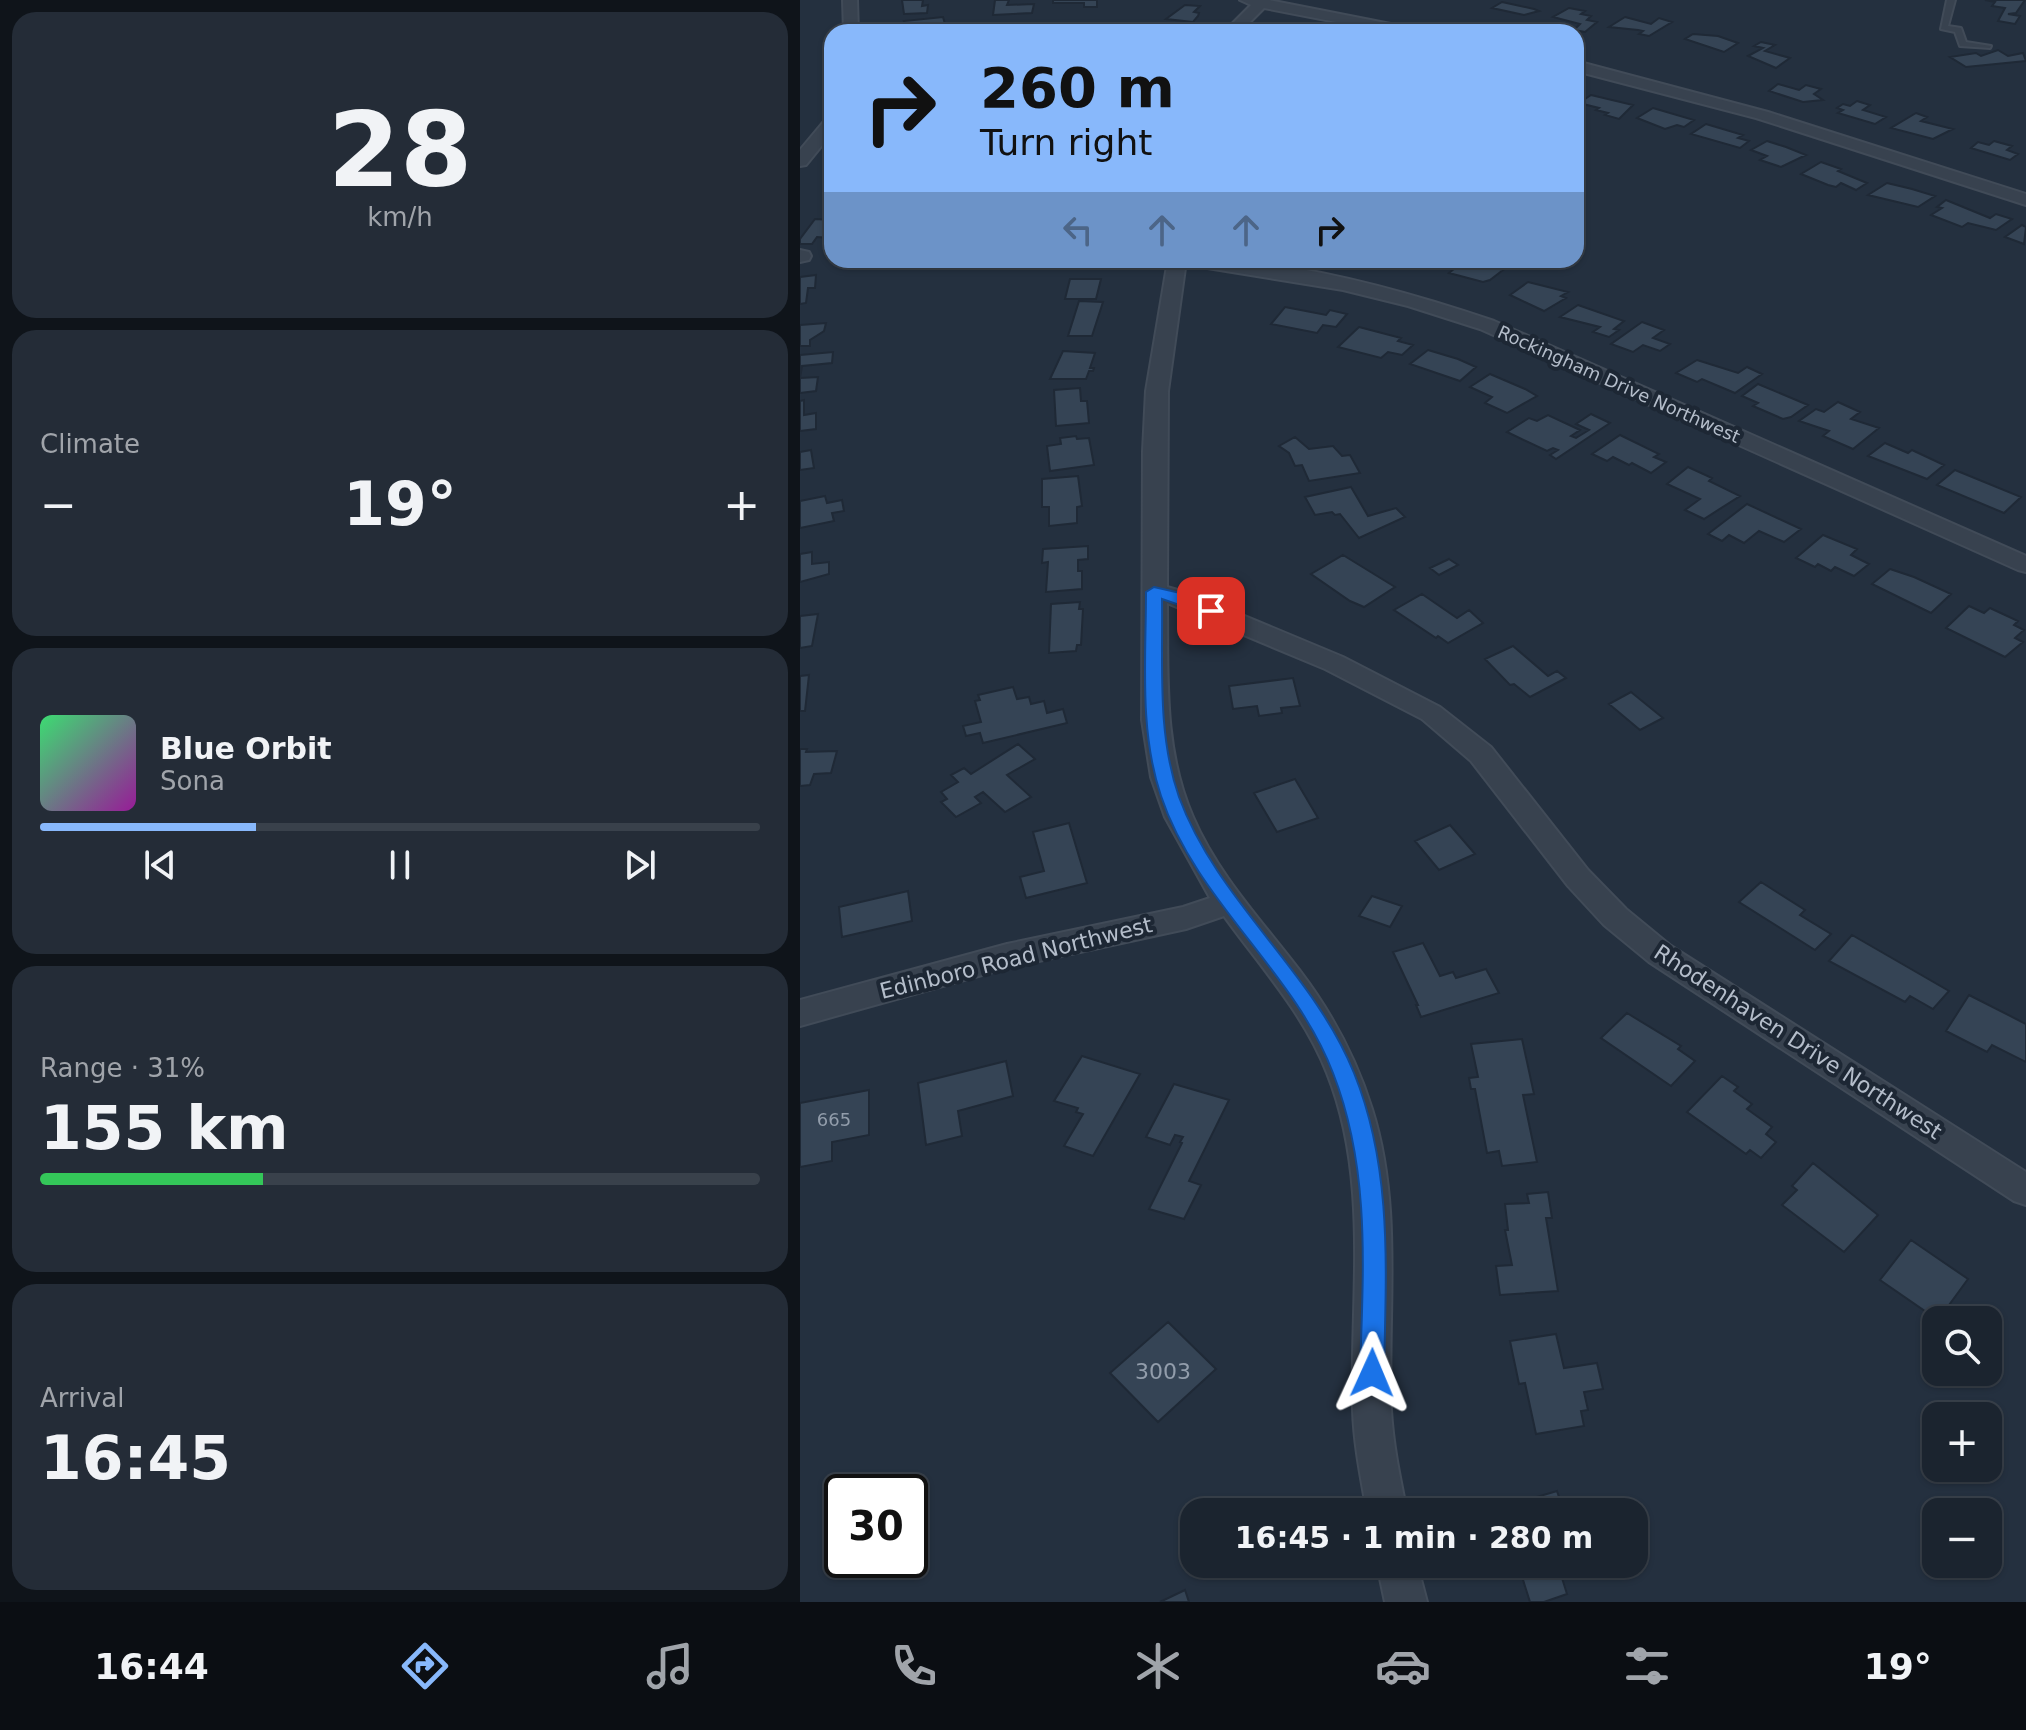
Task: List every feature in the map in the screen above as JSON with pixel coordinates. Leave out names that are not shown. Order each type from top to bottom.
[{"type":"street","points":[[850,0],[851,24]]},
{"type":"street","points":[[1237,24],[1254,1],[1370,24]]},
{"type":"street","points":[[1584,68],[1762,115],[2026,200]]},
{"type":"street","points":[[800,161],[824,132]]},
{"type":"street","points":[[1176,268],[1157,391],[1154,451],[1155,720],[1160,761],[1185,832],[1231,902],[1317,1018],[1344,1073],[1362,1130],[1371,1183],[1375,1237],[1371,1400],[1385,1498]]},
{"type":"street","name":"Rockingham Drive Northwest","points":[[1254,268],[1327,278],[1449,311],[2026,565]]},
{"type":"street","name":"Rhodenhaven Drive Northwest","points":[[1154,592],[1183,599],[1334,663],[1431,713],[1481,754],[1578,878],[1615,917],[1660,954],[2026,1190]]},
{"type":"street","name":"Edinboro Road Northwest","points":[[800,1013],[1007,956],[1186,918],[1231,902]]},
{"type":"street","points":[[1400,1578],[1406,1602]]},
{"type":"lane","points":[[1951,0],[1944,27],[1958,30],[1963,44],[1987,46]]},
{"type":"building","points":[[902,0],[923,0],[922,6],[928,5],[927,13],[904,14]]},
{"type":"building","points":[[995,0],[1009,0],[1007,5],[1034,4],[1032,13],[993,15]]},
{"type":"building","points":[[1053,0],[1097,0],[1097,7],[1084,7],[1084,3],[1053,3]]},
{"type":"building","points":[[1985,0],[2025,0],[2016,13],[2008,14],[2020,16],[2015,24],[1998,21],[2005,8],[1992,6],[1995,2]]},
{"type":"building","points":[[1502,2],[1539,11],[1524,15],[1492,8]]},
{"type":"building","points":[[1185,5],[1200,6],[1194,12],[1199,13],[1193,22],[1166,19]]},
{"type":"building","points":[[1569,8],[1585,11],[1581,14],[1591,16],[1587,20],[1597,22],[1585,32],[1584,24],[1553,17]]},
{"type":"building","points":[[943,17],[945,24],[906,24],[904,21]]},
{"type":"building","points":[[1625,17],[1651,24],[1659,18],[1672,22],[1649,36],[1639,34],[1643,31],[1609,27]]},
{"type":"building","points":[[1693,34],[1718,36],[1738,43],[1724,52],[1685,39]]},
{"type":"building","points":[[1761,42],[1775,45],[1765,51],[1790,58],[1776,68],[1748,56],[1763,48],[1754,46]]},
{"type":"building","points":[[1998,50],[2008,56],[2023,53],[2026,61],[1966,67],[1950,57],[1976,53],[1981,56]]},
{"type":"building","points":[[1778,84],[1799,90],[1806,85],[1821,89],[1814,94],[1823,100],[1803,102],[1769,91]]},
{"type":"building","points":[[1591,95],[1633,105],[1619,119],[1584,104],[1584,100]]},
{"type":"building","points":[[1857,101],[1870,105],[1863,110],[1886,117],[1875,124],[1838,113],[1843,110],[1837,108],[1843,104],[1850,106]]},
{"type":"building","points":[[1653,108],[1694,120],[1684,127],[1677,125],[1665,129],[1637,118]]},
{"type":"building","points":[[1916,113],[1927,117],[1921,121],[1953,129],[1933,139],[1891,128]]},
{"type":"building","points":[[1706,124],[1743,135],[1738,138],[1749,141],[1740,148],[1691,134]]},
{"type":"building","points":[[1767,141],[1806,155],[1781,167],[1760,160],[1767,156],[1751,150]]},
{"type":"building","points":[[1994,141],[2012,146],[2007,150],[2018,154],[2010,160],[1971,148],[1978,142],[1989,145]]},
{"type":"building","points":[[1821,162],[1867,183],[1856,190],[1841,183],[1836,187],[1828,185],[1801,174]]},
{"type":"building","points":[[1887,183],[1935,196],[1918,207],[1868,195]]},
{"type":"building","points":[[1946,200],[1990,218],[1996,214],[2012,219],[1996,230],[1968,223],[1962,227],[1931,215],[1942,208],[1937,207]]},
{"type":"building","points":[[815,219],[824,220],[824,237],[817,237],[812,244],[800,244],[800,239]]},
{"type":"building","points":[[2022,225],[2026,227],[2024,244],[2005,237]]},
{"type":"building","points":[[1455,268],[1503,270],[1483,282],[1449,273]]},
{"type":"building","points":[[816,275],[815,288],[808,288],[806,303],[800,304],[800,277]]},
{"type":"building","points":[[1070,279],[1101,279],[1096,299],[1065,299]]},
{"type":"building","points":[[1528,282],[1568,292],[1561,296],[1566,298],[1544,311],[1510,295]]},
{"type":"building","points":[[1079,301],[1103,302],[1092,336],[1068,336]]},
{"type":"building","points":[[1578,305],[1624,321],[1614,329],[1619,330],[1609,337],[1593,332],[1600,327],[1560,317]]},
{"type":"building","points":[[1285,307],[1326,315],[1330,310],[1347,314],[1336,327],[1323,325],[1317,333],[1271,324]]},
{"type":"building","points":[[1642,322],[1664,330],[1653,338],[1670,344],[1660,351],[1643,345],[1633,352],[1611,344]]},
{"type":"building","points":[[826,323],[824,331],[810,340],[810,346],[800,346],[800,325]]},
{"type":"building","points":[[1359,327],[1401,338],[1398,341],[1413,345],[1402,355],[1388,352],[1381,358],[1338,347]]},
{"type":"building","points":[[1428,350],[1476,367],[1460,381],[1410,364]]},
{"type":"building","points":[[1063,351],[1095,353],[1090,368],[1094,368],[1093,371],[1089,371],[1086,379],[1050,379]]},
{"type":"building","points":[[833,352],[832,363],[802,366],[800,378],[800,355]]},
{"type":"building","points":[[1697,360],[1738,373],[1747,367],[1762,374],[1735,393],[1702,379],[1697,382],[1676,373]]},
{"type":"building","points":[[1490,374],[1537,396],[1507,413],[1485,403],[1492,397],[1470,387]]},
{"type":"building","points":[[818,377],[816,391],[800,393],[800,378]]},
{"type":"building","points":[[1758,384],[1808,405],[1783,419],[1753,406],[1758,403],[1742,396]]},
{"type":"building","points":[[1080,388],[1081,401],[1087,401],[1089,423],[1056,426],[1054,390]]},
{"type":"building","points":[[804,400],[804,415],[816,413],[816,429],[800,431],[800,401]]},
{"type":"building","points":[[1838,402],[1860,412],[1851,419],[1879,428],[1853,449],[1823,436],[1829,431],[1799,421],[1816,409],[1824,412]]},
{"type":"building","points":[[1591,414],[1610,423],[1556,459],[1550,455],[1558,450],[1553,448],[1547,451],[1507,432],[1529,418],[1537,421],[1548,415],[1580,430],[1571,436],[1576,438],[1589,430],[1576,424]]},
{"type":"building","points":[[1620,435],[1659,454],[1654,457],[1666,462],[1651,473],[1632,463],[1629,465],[1613,457],[1607,461],[1592,454]]},
{"type":"building","points":[[1076,436],[1077,439],[1089,438],[1094,465],[1050,471],[1047,446],[1061,444],[1060,438]]},
{"type":"building","points":[[1295,437],[1309,449],[1333,446],[1342,456],[1350,455],[1360,473],[1309,481],[1302,465],[1295,466],[1289,453],[1279,446]]},
{"type":"building","points":[[1885,443],[1908,453],[1912,450],[1944,465],[1927,479],[1868,456]]},
{"type":"building","points":[[811,450],[814,468],[800,470],[800,452]]},
{"type":"building","points":[[1688,467],[1740,496],[1704,519],[1685,510],[1700,499],[1667,484]]},
{"type":"building","points":[[1955,470],[2021,497],[2004,513],[1937,485]]},
{"type":"building","points":[[1078,476],[1082,506],[1077,507],[1077,523],[1049,526],[1049,507],[1042,507],[1042,479]]},
{"type":"building","points":[[1351,487],[1368,516],[1396,508],[1405,517],[1359,538],[1340,514],[1315,515],[1305,497]]},
{"type":"building","points":[[825,496],[827,503],[842,500],[844,511],[832,513],[834,521],[800,528],[800,501]]},
{"type":"building","points":[[1747,504],[1801,529],[1784,542],[1759,531],[1744,543],[1729,535],[1722,541],[1708,534]]},
{"type":"building","points":[[1823,535],[1857,549],[1851,555],[1869,564],[1854,576],[1835,567],[1831,571],[1818,564],[1815,567],[1796,558]]},
{"type":"building","points":[[1088,546],[1088,559],[1078,560],[1078,571],[1082,571],[1082,589],[1046,592],[1048,562],[1042,563],[1043,549]]},
{"type":"building","points":[[812,552],[812,564],[829,562],[829,574],[800,582],[800,554]]},
{"type":"building","points":[[1343,555],[1395,587],[1364,607],[1311,574]]},
{"type":"building","points":[[1449,559],[1458,565],[1439,575],[1430,568]]},
{"type":"building","points":[[1890,569],[1951,594],[1931,613],[1872,584]]},
{"type":"building","points":[[1422,594],[1457,618],[1469,610],[1483,623],[1448,643],[1438,636],[1436,638],[1394,610]]},
{"type":"building","points":[[1080,602],[1079,609],[1083,609],[1081,645],[1077,645],[1076,651],[1049,653],[1051,604]]},
{"type":"building","points":[[1969,606],[1984,613],[1990,608],[2018,621],[2014,625],[2024,630],[2015,638],[2023,642],[2005,657],[1946,628]]},
{"type":"building","points":[[818,614],[812,646],[800,648],[800,616]]},
{"type":"building","points":[[1513,646],[1548,676],[1557,671],[1566,678],[1530,697],[1514,684],[1510,685],[1485,659]]},
{"type":"building","points":[[809,675],[805,711],[800,711],[800,676]]},
{"type":"building","points":[[1293,678],[1300,706],[1281,708],[1282,713],[1259,716],[1257,706],[1233,709],[1229,686]]},
{"type":"building","points":[[1013,687],[1017,699],[1029,697],[1031,704],[1044,701],[1047,713],[1063,709],[1067,723],[983,743],[980,733],[966,736],[963,726],[981,722],[975,701],[980,700],[978,695]]},
{"type":"building","points":[[1631,692],[1663,718],[1640,730],[1609,704]]},
{"type":"building","points":[[1018,744],[1035,759],[1007,775],[1031,797],[1005,812],[983,792],[975,797],[981,803],[956,817],[941,802],[947,799],[941,792],[958,782],[951,775],[964,768],[971,774]]},
{"type":"building","points":[[800,749],[807,749],[806,752],[837,751],[831,773],[814,774],[810,785],[800,786]]},
{"type":"building","points":[[1295,779],[1318,818],[1277,832],[1254,793]]},
{"type":"building","points":[[1069,823],[1087,883],[1026,898],[1020,877],[1044,871],[1033,832]]},
{"type":"building","points":[[1450,825],[1475,854],[1439,870],[1415,841]]},
{"type":"building","points":[[1761,882],[1805,910],[1800,915],[1831,934],[1815,950],[1739,902]]},
{"type":"building","points":[[908,891],[912,921],[842,937],[839,907]]},
{"type":"building","points":[[1372,896],[1402,906],[1390,927],[1359,916]]},
{"type":"building","points":[[1852,935],[1949,991],[1933,1009],[1910,996],[1905,1002],[1829,961]]},
{"type":"building","points":[[1423,943],[1440,976],[1453,972],[1456,978],[1486,969],[1499,993],[1421,1017],[1393,952]]},
{"type":"building","points":[[1969,995],[2026,1024],[2026,1062],[1992,1045],[1987,1052],[1946,1031]]},
{"type":"building","points":[[1627,1013],[1681,1046],[1678,1049],[1695,1061],[1671,1086],[1601,1038]]},
{"type":"building","points":[[1522,1039],[1534,1094],[1523,1095],[1537,1162],[1502,1166],[1499,1151],[1487,1153],[1475,1089],[1471,1089],[1469,1078],[1478,1077],[1471,1044]]},
{"type":"building","points":[[1082,1056],[1140,1074],[1093,1156],[1064,1146],[1083,1114],[1076,1112],[1078,1108],[1054,1101]]},
{"type":"building","points":[[1006,1061],[1013,1096],[958,1111],[962,1136],[926,1145],[918,1083]]},
{"type":"building","points":[[1722,1076],[1738,1087],[1734,1091],[1752,1104],[1747,1109],[1772,1127],[1766,1134],[1776,1142],[1761,1158],[1750,1150],[1746,1154],[1687,1112]]},
{"type":"building","points":[[1174,1084],[1229,1100],[1189,1181],[1201,1185],[1184,1219],[1149,1209],[1182,1143],[1183,1137],[1175,1135],[1170,1145],[1146,1137]]},
{"type":"building","points":[[869,1090],[869,1135],[832,1142],[832,1161],[800,1167],[800,1103]]},
{"type":"building","points":[[1813,1163],[1878,1215],[1844,1252],[1782,1205],[1797,1190],[1792,1186]]},
{"type":"building","points":[[1548,1192],[1552,1218],[1546,1218],[1558,1291],[1500,1295],[1496,1266],[1512,1265],[1505,1230],[1508,1230],[1505,1204],[1529,1203],[1527,1194]]},
{"type":"building","points":[[1911,1240],[1968,1279],[1948,1306],[1922,1306],[1922,1309],[1880,1280]]},
{"type":"building","points":[[1168,1322],[1216,1369],[1158,1422],[1110,1373]]},
{"type":"building","points":[[1556,1334],[1564,1368],[1597,1363],[1603,1389],[1584,1392],[1588,1410],[1581,1411],[1584,1426],[1536,1434],[1525,1383],[1519,1384],[1510,1341]]},
{"type":"building","points":[[1557,1491],[1559,1498],[1533,1498]]},
{"type":"building","points":[[1522,1578],[1562,1578],[1567,1594],[1544,1602],[1530,1602]]},
{"type":"building","points":[[1185,1590],[1189,1602],[1160,1602]]},
{"type":"route","points":[[1211,611],[1183,599],[1154,592],[1155,720],[1160,761],[1171,799],[1204,865],[1317,1018],[1344,1073],[1362,1130],[1371,1183],[1375,1237],[1372,1373]]}]
